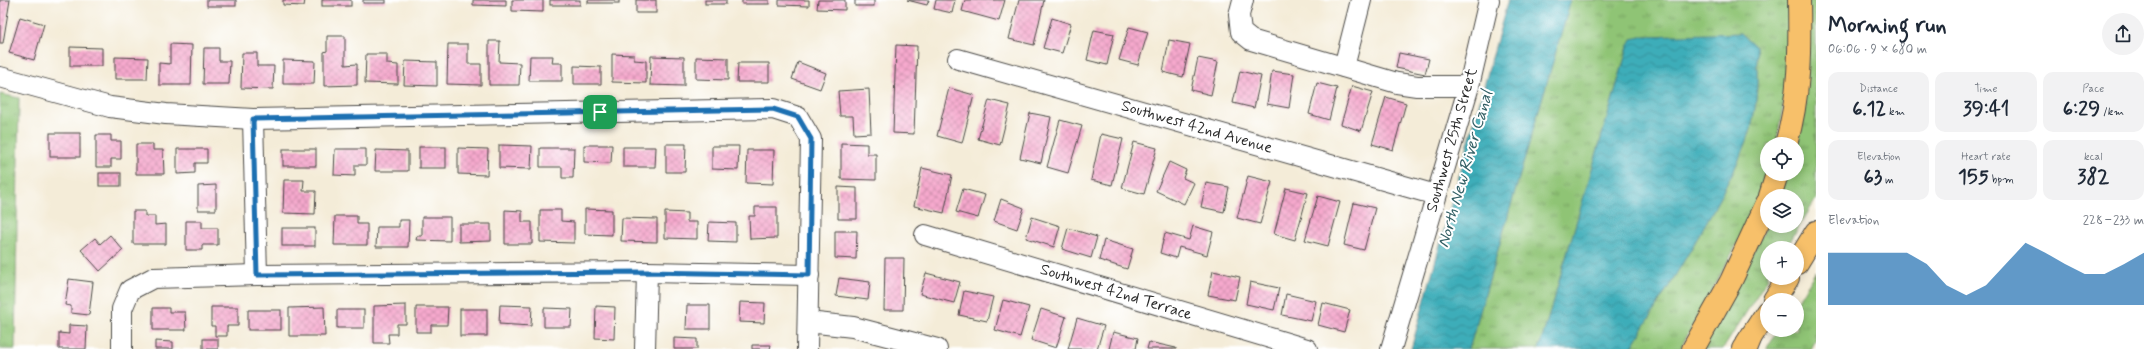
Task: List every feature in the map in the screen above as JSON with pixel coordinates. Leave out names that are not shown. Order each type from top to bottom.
[{"type":"main road","points":[[1787,137],[1796,93],[1800,43],[1799,0]]},
{"type":"main road","points":[[1693,349],[1732,280],[1760,218]]},
{"type":"main road","points":[[1804,252],[1816,232]]},
{"type":"main road","points":[[1746,346],[1760,323]]},
{"type":"street","points":[[1243,0],[1239,15],[1240,32],[1251,40],[1397,83],[1417,86],[1468,86]]},
{"type":"street","points":[[1344,67],[1361,0]]},
{"type":"street","name":"Southwest 25th Street","points":[[1390,349],[1468,86],[1489,0]]},
{"type":"street","name":"Southwest 42nd Avenue","points":[[958,59],[1436,194]]},
{"type":"street","points":[[0,77],[110,107],[166,114],[253,119],[773,109],[798,117],[811,139],[807,349]]},
{"type":"street","points":[[253,119],[257,275]]},
{"type":"street","name":"Southwest 42nd Terrace","points":[[925,235],[1307,349]]},
{"type":"street","points":[[122,349],[122,309],[130,290],[153,278],[257,275],[647,272],[809,275]]},
{"type":"street","points":[[645,349],[647,272]]},
{"type":"street","points":[[808,322],[852,327],[937,349]]},
{"type":"green space","points":[[1571,0],[1791,0],[1792,12],[1786,90],[1777,137],[1760,137],[1760,181],[1765,181],[1762,189],[1760,189],[1759,197],[1736,246],[1680,349],[1631,349],[1711,214],[1738,162],[1748,137],[1756,98],[1756,47],[1741,33],[1628,47],[1539,349],[1469,349]]},
{"type":"green space","points":[[1806,0],[1816,0],[1816,199],[1804,219],[1804,189],[1779,189],[1781,181],[1804,181],[1804,137],[1799,137]]},
{"type":"green space","points":[[0,94],[19,98],[15,349],[0,349]]},
{"type":"green space","points":[[1763,233],[1795,233],[1790,241],[1760,241],[1760,285],[1764,285],[1723,349],[1699,349]]},
{"type":"green space","points":[[1816,271],[1816,340],[1811,349],[1766,349],[1774,337],[1804,337],[1804,293],[1803,293]]},
{"type":"water","name":"North New River Canal","points":[[1508,0],[1571,0],[1469,349],[1411,349]]},
{"type":"water","points":[[1741,33],[1756,47],[1756,98],[1748,137],[1738,162],[1711,214],[1631,349],[1539,349],[1628,47],[1632,39],[1645,36]]},
{"type":"building","points":[[0,0],[10,0],[3,43],[0,43]]},
{"type":"building","points":[[207,0],[236,0],[236,6],[207,6]]},
{"type":"building","points":[[283,0],[305,0],[304,6],[283,5]]},
{"type":"building","points":[[322,0],[351,0],[351,6],[322,6]]},
{"type":"building","points":[[363,0],[386,0],[386,3],[363,3]]},
{"type":"building","points":[[473,0],[506,0],[506,6],[473,5]]},
{"type":"building","points":[[512,0],[543,0],[543,12],[512,11]]},
{"type":"building","points":[[550,0],[580,0],[580,5],[550,5]]},
{"type":"building","points":[[588,0],[619,0],[619,3],[588,3]]},
{"type":"building","points":[[636,0],[656,0],[656,13],[636,13]]},
{"type":"building","points":[[705,0],[726,0],[726,4],[705,4]]},
{"type":"building","points":[[742,0],[769,0],[769,4],[742,4]]},
{"type":"building","points":[[779,0],[809,0],[809,6],[779,5]]},
{"type":"building","points":[[818,0],[845,0],[845,10],[817,9]]},
{"type":"building","points":[[855,0],[874,0],[874,6],[855,6]]},
{"type":"building","points":[[907,0],[929,0],[927,5]]},
{"type":"building","points":[[936,0],[955,0],[952,13],[934,9]]},
{"type":"building","points":[[965,0],[1005,0],[999,21],[962,11]]},
{"type":"building","points":[[1019,0],[1044,0],[1034,45],[1009,39]]},
{"type":"building","points":[[20,17],[44,24],[34,60],[9,53]]},
{"type":"building","points":[[1052,18],[1071,24],[1062,53],[1043,48]]},
{"type":"building","points":[[1129,27],[1148,32],[1138,65],[1119,60]]},
{"type":"building","points":[[1094,30],[1114,34],[1107,65],[1087,60]]},
{"type":"building","points":[[327,36],[345,36],[345,65],[357,64],[357,85],[324,86],[324,52],[327,51]]},
{"type":"building","points":[[1169,40],[1190,44],[1183,77],[1163,72]]},
{"type":"building","points":[[489,41],[500,41],[499,62],[520,63],[519,85],[489,85]]},
{"type":"building","points":[[170,44],[192,45],[191,85],[159,85],[159,63],[170,64]]},
{"type":"building","points":[[448,44],[468,44],[468,64],[481,64],[481,85],[447,84]]},
{"type":"building","points":[[896,45],[917,46],[914,134],[893,133]]},
{"type":"building","points":[[70,47],[102,48],[102,66],[70,66]]},
{"type":"building","points":[[204,48],[219,48],[219,61],[230,61],[229,84],[203,84]]},
{"type":"building","points":[[242,53],[257,53],[257,66],[274,66],[273,89],[241,88]]},
{"type":"building","points":[[1399,53],[1429,59],[1425,74],[1396,68]]},
{"type":"building","points":[[366,54],[387,54],[387,64],[398,65],[398,84],[365,83]]},
{"type":"building","points":[[612,54],[634,55],[634,60],[646,61],[646,83],[612,82]]},
{"type":"building","points":[[530,56],[553,56],[552,63],[562,63],[562,81],[529,81]]},
{"type":"building","points":[[651,56],[684,57],[684,86],[650,85]]},
{"type":"building","points":[[115,57],[148,58],[147,79],[115,79]]},
{"type":"building","points":[[696,57],[728,58],[728,80],[696,79]]},
{"type":"building","points":[[1198,58],[1218,62],[1211,95],[1191,90]]},
{"type":"building","points":[[283,60],[315,61],[314,84],[283,84]]},
{"type":"building","points":[[405,61],[437,62],[437,86],[404,85]]},
{"type":"building","points":[[798,62],[826,73],[820,89],[792,79]]},
{"type":"building","points":[[738,63],[769,63],[769,82],[737,82]]},
{"type":"building","points":[[574,66],[601,67],[601,84],[574,84]]},
{"type":"building","points":[[1240,71],[1261,76],[1254,108],[1233,103]]},
{"type":"building","points":[[1272,71],[1294,74],[1289,108],[1267,104]]},
{"type":"building","points":[[1317,83],[1337,88],[1329,120],[1309,114]]},
{"type":"building","points":[[1352,86],[1373,92],[1361,131],[1341,124]]},
{"type":"building","points":[[949,88],[974,95],[962,143],[937,136]]},
{"type":"building","points":[[869,89],[871,133],[854,134],[853,116],[840,116],[838,91]]},
{"type":"building","points":[[1386,97],[1406,103],[1393,150],[1372,144]]},
{"type":"building","points":[[989,100],[1010,105],[1000,145],[978,139]]},
{"type":"building","points":[[1030,113],[1051,117],[1041,163],[1020,158]]},
{"type":"building","points":[[1060,120],[1082,126],[1068,173],[1047,167]]},
{"type":"building","points":[[50,133],[80,133],[80,157],[50,157]]},
{"type":"building","points":[[1101,134],[1123,139],[1112,185],[1091,180]]},
{"type":"building","points":[[96,135],[111,135],[111,141],[121,141],[121,159],[111,159],[111,167],[96,167]]},
{"type":"building","points":[[1134,142],[1157,148],[1144,194],[1122,188]]},
{"type":"building","points":[[841,143],[867,144],[867,154],[876,154],[876,180],[841,179]]},
{"type":"building","points":[[136,144],[153,144],[153,150],[163,150],[164,174],[136,174]]},
{"type":"building","points":[[666,144],[686,144],[685,172],[666,172]]},
{"type":"building","points":[[499,145],[532,146],[531,169],[499,168]]},
{"type":"building","points":[[584,145],[612,145],[611,163],[584,162]]},
{"type":"building","points":[[712,146],[739,146],[738,170],[712,169]]},
{"type":"building","points":[[419,147],[446,147],[446,168],[419,168]]},
{"type":"building","points":[[623,147],[656,147],[655,167],[623,167]]},
{"type":"building","points":[[458,148],[488,149],[487,175],[458,174]]},
{"type":"building","points":[[540,148],[574,148],[573,178],[562,178],[562,167],[540,167]]},
{"type":"building","points":[[177,149],[207,149],[207,163],[195,163],[195,173],[177,174]]},
{"type":"building","points":[[283,149],[316,149],[316,166],[283,166]]},
{"type":"building","points":[[335,149],[366,149],[366,165],[355,165],[355,176],[334,175]]},
{"type":"building","points":[[376,150],[408,151],[408,171],[375,171]]},
{"type":"building","points":[[747,150],[774,150],[773,184],[746,183]]},
{"type":"building","points":[[1169,162],[1186,170],[1183,178],[1194,183],[1184,204],[1156,191]]},
{"type":"building","points":[[922,168],[952,175],[944,213],[914,206]]},
{"type":"building","points":[[99,173],[121,173],[121,186],[99,186]]},
{"type":"building","points":[[1248,176],[1272,182],[1260,224],[1237,218]]},
{"type":"building","points":[[284,180],[304,180],[303,191],[316,191],[315,214],[283,213]]},
{"type":"building","points":[[1206,183],[1229,187],[1224,212],[1201,207]]},
{"type":"building","points":[[216,185],[216,210],[198,210],[198,186]]},
{"type":"building","points":[[838,187],[857,188],[857,219],[838,219]]},
{"type":"building","points":[[1286,188],[1308,193],[1295,240],[1274,234]]},
{"type":"building","points":[[963,189],[985,195],[978,218],[956,212]]},
{"type":"building","points":[[1318,196],[1340,202],[1328,246],[1305,240]]},
{"type":"building","points":[[1001,199],[1024,208],[1017,229],[994,221]]},
{"type":"building","points":[[1354,203],[1375,208],[1364,250],[1344,245]]},
{"type":"building","points":[[755,207],[777,207],[777,238],[750,239],[749,216],[755,216]]},
{"type":"building","points":[[585,209],[612,210],[612,235],[585,234]]},
{"type":"building","points":[[505,210],[522,211],[522,222],[532,222],[532,244],[505,244]]},
{"type":"building","points":[[540,210],[561,210],[561,221],[574,222],[574,243],[540,242]]},
{"type":"building","points":[[133,211],[145,211],[145,216],[155,216],[155,225],[166,224],[166,244],[133,244]]},
{"type":"building","points":[[665,212],[687,213],[687,222],[697,222],[697,239],[665,238]]},
{"type":"building","points":[[335,216],[357,216],[357,224],[367,224],[367,245],[334,245]]},
{"type":"building","points":[[422,217],[450,217],[450,241],[416,240],[417,236],[422,236]]},
{"type":"building","points":[[1032,217],[1060,226],[1054,247],[1026,238]]},
{"type":"building","points":[[622,218],[657,219],[657,242],[621,241]]},
{"type":"building","points":[[399,220],[409,220],[408,247],[376,247],[377,227],[399,227]]},
{"type":"building","points":[[186,221],[202,221],[202,228],[218,228],[218,245],[202,245],[202,250],[186,250]]},
{"type":"building","points":[[709,222],[736,223],[736,242],[708,241]]},
{"type":"building","points":[[459,224],[491,224],[491,241],[459,242]]},
{"type":"building","points":[[1193,226],[1213,232],[1207,255],[1179,247],[1176,258],[1160,253],[1165,233],[1189,240]]},
{"type":"building","points":[[282,228],[315,228],[315,246],[282,246]]},
{"type":"building","points":[[1068,228],[1097,237],[1091,258],[1062,249]]},
{"type":"building","points":[[835,231],[857,231],[856,259],[835,258]]},
{"type":"building","points":[[110,235],[123,250],[100,271],[81,250],[95,238],[100,244]]},
{"type":"building","points":[[1104,240],[1133,249],[1127,269],[1099,260]]},
{"type":"building","points":[[885,258],[904,258],[903,310],[884,310]]},
{"type":"building","points":[[1213,271],[1240,277],[1235,300],[1208,295]]},
{"type":"building","points":[[926,273],[960,282],[954,303],[920,294]]},
{"type":"building","points":[[839,278],[870,282],[868,300],[836,296]]},
{"type":"building","points":[[69,279],[93,282],[89,315],[71,313],[71,306],[65,305]]},
{"type":"building","points":[[1250,282],[1279,288],[1274,310],[1246,304]]},
{"type":"building","points":[[964,291],[993,297],[987,321],[959,315]]},
{"type":"building","points":[[1286,294],[1316,301],[1311,321],[1282,315]]},
{"type":"building","points":[[1003,300],[1029,307],[1020,337],[995,330]]},
{"type":"building","points":[[740,302],[765,303],[764,323],[739,322]]},
{"type":"building","points":[[1323,303],[1350,310],[1344,332],[1318,325]]},
{"type":"building","points":[[406,305],[406,324],[397,324],[397,334],[388,334],[389,343],[374,343],[374,306]]},
{"type":"building","points":[[500,305],[532,306],[531,326],[499,324]]},
{"type":"building","points":[[687,305],[710,305],[710,329],[686,329]]},
{"type":"building","points":[[596,306],[615,307],[614,339],[595,338]]},
{"type":"building","points":[[211,307],[238,307],[238,326],[227,326],[227,336],[215,336],[215,326],[211,326]]},
{"type":"building","points":[[324,307],[325,336],[289,336],[289,308]]},
{"type":"building","points":[[416,307],[448,307],[447,325],[431,325],[431,332],[416,332]]},
{"type":"building","points":[[153,308],[169,308],[169,312],[185,312],[186,330],[153,330]]},
{"type":"building","points":[[544,308],[572,309],[571,327],[544,327]]},
{"type":"building","points":[[460,309],[487,309],[487,336],[460,336]]},
{"type":"building","points":[[1041,309],[1066,317],[1056,348],[1031,340]]},
{"type":"building","points":[[248,310],[281,310],[281,330],[248,330]]},
{"type":"building","points":[[337,310],[364,310],[364,328],[337,328]]},
{"type":"building","points":[[1077,318],[1104,326],[1097,349],[1068,349]]},
{"type":"building","points":[[69,325],[87,326],[86,349],[59,349],[59,333],[69,334]]},
{"type":"building","points":[[1113,332],[1138,338],[1136,349],[1109,349]]},
{"type":"building","points":[[674,338],[697,339],[697,349],[674,349]]},
{"type":"building","points":[[203,339],[218,339],[218,349],[203,349]]},
{"type":"building","points":[[155,341],[173,342],[173,349],[155,349]]},
{"type":"building","points":[[1149,342],[1176,348],[1176,349],[1147,349]]},
{"type":"building","points":[[752,345],[771,345],[770,349],[752,349]]},
{"type":"route","points":[[773,109],[798,117],[811,139],[809,275],[647,272],[257,275],[253,119],[600,112],[773,109]]}]
